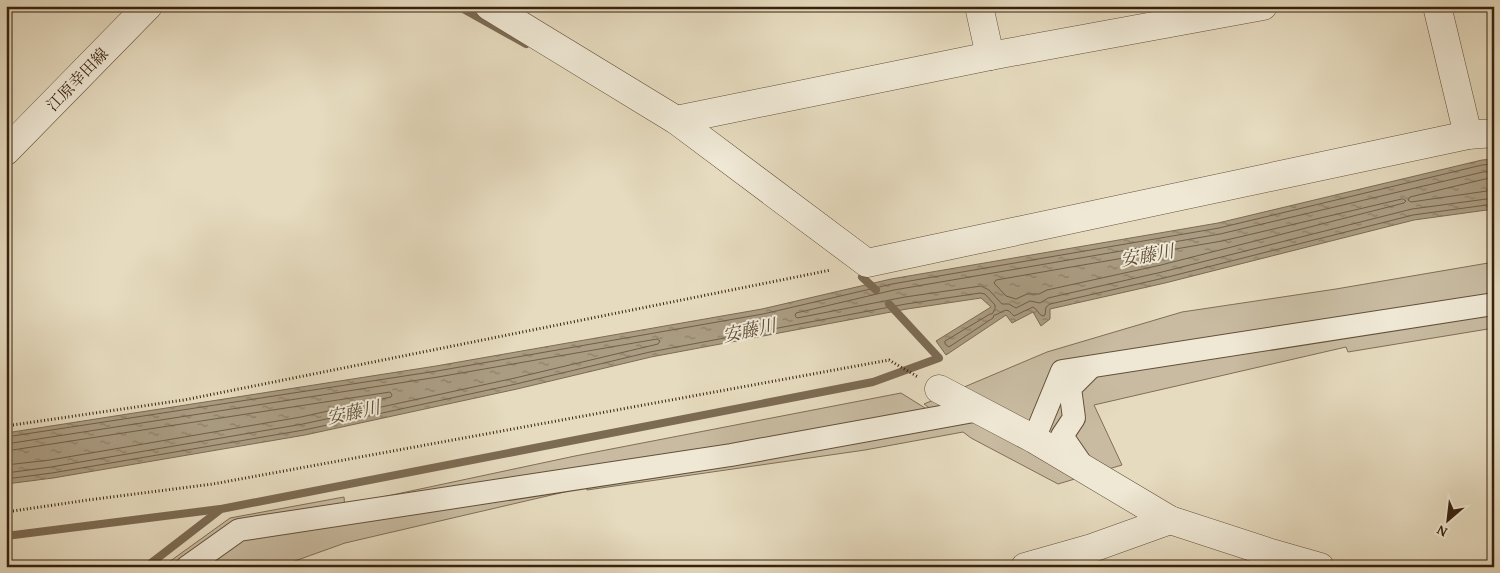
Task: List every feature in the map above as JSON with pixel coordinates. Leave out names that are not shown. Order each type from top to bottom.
[{"type":"street","name":"江原幸田線","points":[[6,152],[148,6]]},
{"type":"street","points":[[489,6],[676,120],[867,263],[1481,134],[1437,6]]},
{"type":"street","points":[[979,6],[990,56]]},
{"type":"street","points":[[676,120],[990,56],[1263,6]]},
{"type":"street","points":[[1034,439],[1062,370],[1494,304]]},
{"type":"street","points":[[1085,469],[1062,436],[1074,418],[1070,388],[1091,366]]},
{"type":"street","points":[[939,389],[1034,439],[1170,520],[1320,567]]},
{"type":"street","points":[[186,567],[239,530],[731,455],[979,410]]},
{"type":"street","points":[[1025,567],[1094,558],[1170,520]]},
{"type":"path","points":[[6,426],[184,400],[867,263]]},
{"type":"path","points":[[6,512],[213,484],[889,360],[939,389]]},
{"type":"shaded area","points":[[1494,262],[1494,328],[1348,352],[1346,347],[1094,405],[1122,465],[1058,484],[963,432],[865,450],[587,490],[586,487],[345,543],[278,567],[162,567],[230,518],[344,497],[345,509],[345,505],[575,456],[901,393],[954,426],[924,404],[1047,352],[1182,312],[1336,289]]},
{"type":"water","name":"安藤川","points":[[1494,159],[1494,209],[1414,220],[1165,283],[1050,309],[1050,319],[1041,326],[1033,312],[1012,323],[1006,315],[946,355],[936,341],[991,307],[981,298],[907,309],[651,357],[517,389],[305,435],[53,478],[6,484],[6,433],[436,366],[762,309],[891,279],[1218,223],[1482,160]]},
{"type":"waterway","points":[[458,6],[526,44]]},
{"type":"waterway","points":[[862,277],[876,290]]},
{"type":"waterway","points":[[146,567],[221,509],[873,382],[939,358],[889,304]]},
{"type":"waterway","points":[[6,536],[220,509]]}]
